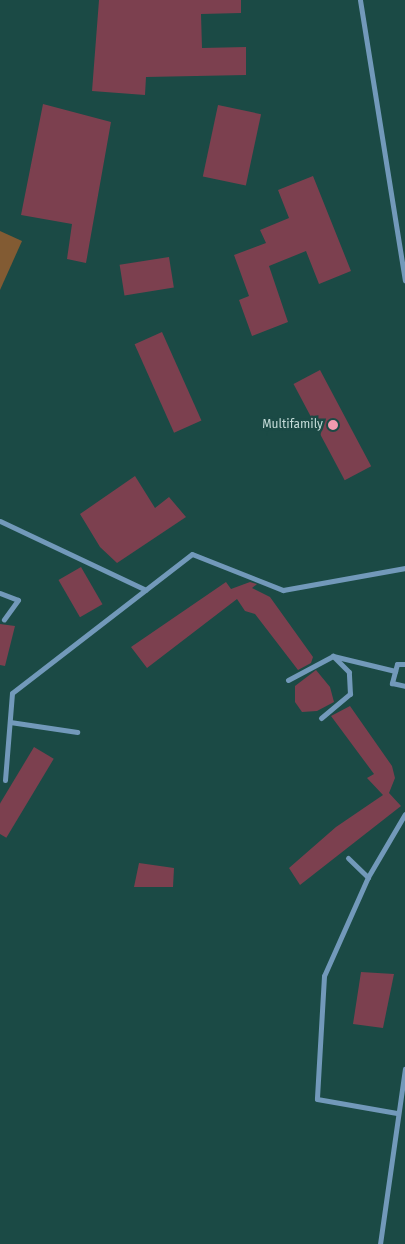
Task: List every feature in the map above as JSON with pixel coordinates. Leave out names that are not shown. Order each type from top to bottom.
[{"type":"street","points":[[360,0],[405,280]]},
{"type":"street","points":[[0,521],[146,590]]},
{"type":"street","points":[[5,780],[12,693],[192,554],[283,590],[405,568]]},
{"type":"street","points":[[0,593],[18,600],[4,619]]},
{"type":"street","points":[[288,680],[333,656],[395,671]]},
{"type":"street","points":[[321,718],[350,694],[349,672],[333,656]]},
{"type":"street","points":[[405,664],[397,664],[392,683],[405,686]]},
{"type":"street","points":[[10,722],[77,732]]},
{"type":"street","points":[[398,1113],[317,1100],[324,976],[368,877],[405,814]]},
{"type":"street","points":[[348,858],[368,877]]},
{"type":"street","points":[[380,1244],[405,1069]]},
{"type":"shaded area","points":[[0,231],[22,241],[0,290]]},
{"type":"building","points":[[99,0],[241,0],[241,13],[201,14],[202,48],[246,47],[246,75],[146,77],[145,95],[92,91]]},
{"type":"building","points":[[43,104],[111,122],[86,263],[67,259],[72,224],[21,215]]},
{"type":"building","points":[[218,105],[261,114],[246,186],[203,176]]},
{"type":"building","points":[[313,176],[351,271],[319,284],[306,251],[269,266],[288,322],[252,336],[239,300],[249,296],[234,255],[266,243],[260,230],[289,218],[278,190]]},
{"type":"building","points":[[169,257],[174,288],[124,295],[120,265]]},
{"type":"building","points":[[162,332],[201,421],[174,433],[135,344]]},
{"type":"building","name":"Multifamily","points":[[320,370],[371,466],[345,480],[294,384]]},
{"type":"building","points":[[135,476],[155,508],[169,497],[186,517],[117,563],[100,547],[80,514]]},
{"type":"building","points":[[81,567],[102,604],[80,617],[58,580]]},
{"type":"building","points":[[226,582],[231,589],[250,582],[257,584],[252,588],[270,597],[313,657],[311,663],[298,670],[255,614],[245,611],[237,599],[147,668],[131,647]]},
{"type":"building","points":[[0,624],[15,626],[5,666],[0,665]]},
{"type":"building","points":[[316,670],[330,687],[334,702],[317,711],[302,712],[295,702],[295,686]]},
{"type":"building","points":[[350,706],[392,766],[395,778],[389,793],[401,806],[300,885],[289,868],[336,827],[383,795],[367,778],[374,774],[331,716]]},
{"type":"building","points":[[34,747],[54,759],[6,838],[0,834],[0,804]]},
{"type":"building","points":[[139,863],[174,868],[173,887],[134,887]]},
{"type":"building","points":[[361,972],[394,974],[383,1028],[353,1024]]},
{"type":"place","name":"Multifamily","points":[[333,425]]}]
